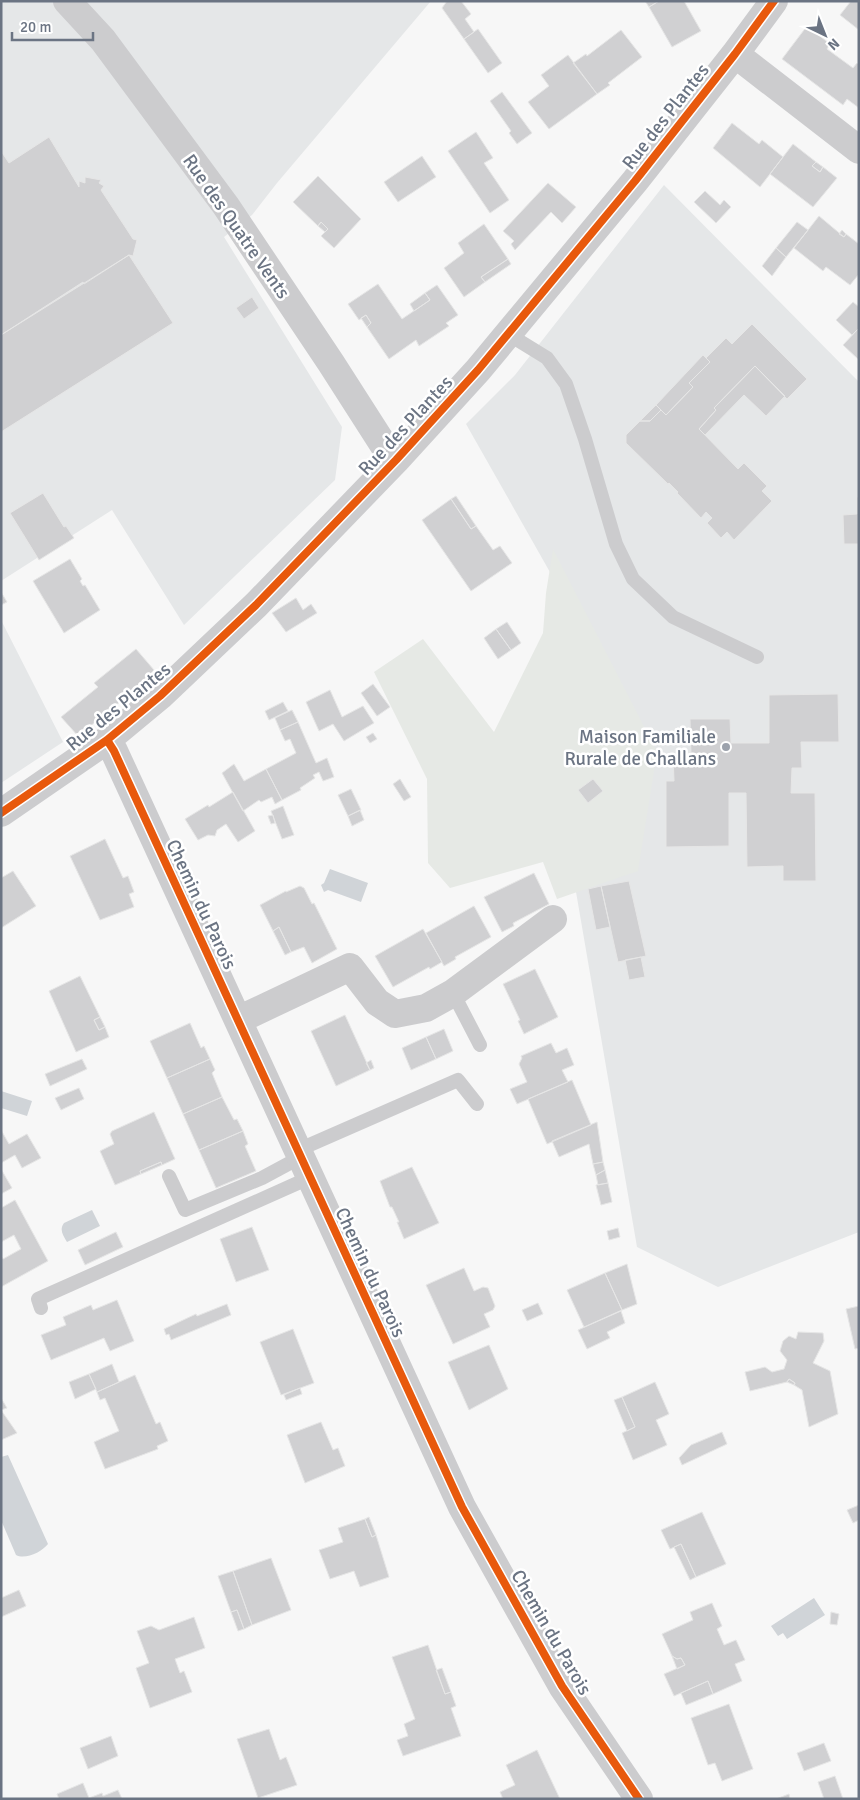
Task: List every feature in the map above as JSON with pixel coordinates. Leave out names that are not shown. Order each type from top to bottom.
[{"type":"street","name":"Rue des Quatre Vents","points":[[67,1],[103,40],[226,206],[388,452],[396,460]]},
{"type":"street","name":"Rue des Plantes","points":[[1,813],[107,740],[160,696],[256,605],[396,460],[478,370],[635,181],[735,54],[774,1]]},
{"type":"street","points":[[735,54],[859,150]]},
{"type":"street","name":"Chemin du Parois","points":[[107,740],[114,751],[462,1507],[562,1686],[639,1799]]},
{"type":"street","points":[[238,1020],[350,967],[377,1002],[395,1014],[426,1008],[453,993],[553,919]]},
{"type":"lane","points":[[508,334],[547,358],[566,384],[585,439],[616,544],[633,579],[673,617],[757,657]]},
{"type":"lane","points":[[453,993],[480,1045]]},
{"type":"lane","points":[[41,1308],[38,1299],[458,1080],[478,1104]]},
{"type":"lane","points":[[169,1176],[185,1210],[302,1161]]},
{"type":"shaded area","points":[[1,1],[431,1],[252,215],[224,237],[342,427],[335,480],[184,625],[112,510],[1,581]]},
{"type":"shaded area","name":"Maison Familiale Rurale de Challans","points":[[664,185],[859,382],[859,1232],[718,1287],[637,1247],[558,787],[627,708],[466,424],[515,375]]},
{"type":"shaded area","points":[[553,549],[657,752],[638,871],[557,899],[543,862],[450,888],[428,863],[427,779],[374,672],[423,639],[494,732],[543,633],[546,593]]},
{"type":"shaded area","points":[[1,620],[63,742],[1,783]]},
{"type":"shaded area","points":[[330,869],[368,883],[361,902],[328,890],[324,892],[321,885],[324,883]]},
{"type":"shaded area","points":[[1,1091],[32,1101],[27,1116],[1,1108]]},
{"type":"shaded area","points":[[92,1210],[100,1226],[67,1242],[62,1230],[64,1223]]},
{"type":"shaded area","points":[[8,1455],[48,1544],[38,1552],[24,1557],[16,1555],[1,1520],[1,1457]]},
{"type":"shaded area","points":[[814,1598],[825,1615],[787,1639],[783,1633],[778,1636],[771,1626]]},
{"type":"building","points":[[447,1],[461,1],[471,14],[465,19],[474,32],[464,39],[442,8]]},
{"type":"building","points":[[645,1],[659,1],[649,7]]},
{"type":"building","points":[[659,1],[684,1],[701,31],[672,47],[649,7]]},
{"type":"building","points":[[851,1],[859,1],[859,30],[840,15]]},
{"type":"building","points":[[807,26],[830,44],[827,49],[853,68],[857,63],[859,65],[859,108],[847,99],[843,105],[782,59]]},
{"type":"building","points":[[478,29],[502,63],[488,73],[464,39]]},
{"type":"building","points":[[621,30],[642,57],[608,83],[610,85],[597,94],[573,63],[586,54],[587,56]]},
{"type":"building","points":[[568,55],[597,94],[549,129],[528,102],[549,86],[541,75]]},
{"type":"building","points":[[502,92],[532,133],[517,144],[509,133],[511,131],[490,101]]},
{"type":"building","points":[[732,123],[759,144],[762,140],[783,157],[760,187],[713,148]]},
{"type":"building","points":[[476,132],[493,158],[484,163],[509,200],[490,213],[448,151]]},
{"type":"building","points":[[49,137],[79,187],[79,181],[85,183],[85,177],[101,180],[99,183],[104,186],[101,190],[133,239],[137,240],[133,256],[129,255],[84,284],[83,282],[1,335],[1,151],[9,163]]},
{"type":"building","points":[[793,144],[816,162],[812,166],[820,172],[823,167],[837,178],[813,207],[770,174]]},
{"type":"building","points":[[422,156],[436,177],[398,202],[384,182]]},
{"type":"building","points":[[816,162],[823,167],[820,172],[812,166]]},
{"type":"building","points":[[318,176],[361,219],[334,248],[321,236],[328,229],[321,222],[318,226],[293,202]]},
{"type":"building","points":[[548,183],[576,207],[562,223],[551,212],[515,250],[511,244],[514,241],[503,231]]},
{"type":"building","points":[[705,191],[720,205],[724,200],[731,207],[716,223],[694,202]]},
{"type":"building","points":[[819,216],[844,237],[846,234],[859,244],[859,274],[850,285],[826,267],[823,271],[794,248]]},
{"type":"building","points":[[321,222],[328,229],[325,232],[318,226]]},
{"type":"building","points":[[797,222],[808,230],[786,257],[776,248]]},
{"type":"building","points":[[484,224],[508,259],[481,277],[485,282],[464,297],[444,268],[464,253],[458,243]]},
{"type":"building","points":[[842,230],[846,234],[844,237],[839,234]]},
{"type":"building","points":[[776,248],[786,257],[772,276],[762,266]]},
{"type":"building","points":[[129,255],[173,323],[1,432],[1,335]]},
{"type":"building","points":[[508,259],[511,264],[485,282],[481,277]]},
{"type":"building","points":[[378,284],[402,319],[430,300],[425,293],[437,285],[458,315],[446,323],[449,326],[419,346],[416,340],[389,359],[367,327],[371,323],[366,315],[359,320],[348,304]]},
{"type":"building","points":[[425,293],[430,300],[414,311],[410,304]]},
{"type":"building","points":[[252,297],[259,308],[244,319],[236,308]]},
{"type":"building","points":[[853,302],[859,307],[859,328],[852,335],[836,320]]},
{"type":"building","points":[[366,315],[371,323],[367,327],[361,318]]},
{"type":"building","points":[[752,324],[807,379],[787,399],[755,366],[714,408],[716,410],[699,429],[738,469],[744,463],[767,486],[762,491],[772,501],[734,540],[727,532],[721,538],[707,523],[712,518],[706,512],[701,518],[669,483],[626,443],[626,435],[640,421],[650,421],[661,410],[666,415],[693,387],[689,383],[710,362],[706,358],[726,338],[732,344]]},
{"type":"building","points":[[859,328],[859,360],[843,345]]},
{"type":"building","points":[[703,355],[710,362],[689,383],[693,387],[666,415],[656,405]]},
{"type":"building","points":[[755,366],[785,396],[766,416],[744,395],[705,435],[699,429],[716,410],[714,408]]},
{"type":"building","points":[[656,405],[661,410],[650,421],[640,421]]},
{"type":"building","points":[[43,493],[64,527],[66,526],[74,538],[39,560],[10,513]]},
{"type":"building","points":[[456,496],[476,526],[471,529],[451,499]]},
{"type":"building","points":[[857,497],[859,497],[859,544],[844,544],[843,515],[857,514]]},
{"type":"building","points":[[451,499],[471,529],[476,526],[493,550],[500,546],[512,563],[471,591],[422,520]]},
{"type":"building","points":[[70,559],[82,579],[80,581],[83,586],[85,585],[100,610],[64,633],[33,581]]},
{"type":"building","points":[[1,592],[7,602],[1,605]]},
{"type":"building","points":[[296,598],[303,610],[311,604],[317,613],[286,632],[272,613]]},
{"type":"building","points":[[507,622],[521,643],[511,650],[496,629]]},
{"type":"building","points":[[496,629],[511,650],[498,659],[484,638]]},
{"type":"building","points":[[136,649],[154,670],[137,688],[78,736],[61,717],[98,687],[94,683]]},
{"type":"building","points":[[373,684],[390,707],[377,716],[361,693]]},
{"type":"building","points":[[330,690],[342,717],[363,706],[374,723],[344,741],[333,724],[319,731],[306,702]]},
{"type":"building","points":[[838,694],[839,742],[801,742],[802,768],[792,768],[791,793],[815,793],[816,881],[783,881],[783,866],[747,867],[746,793],[729,793],[729,846],[666,847],[666,781],[674,781],[673,755],[691,754],[690,719],[730,719],[731,743],[769,743],[769,695]]},
{"type":"building","points":[[283,702],[288,711],[269,720],[265,711]]},
{"type":"building","points":[[292,710],[298,722],[280,730],[275,718]]},
{"type":"building","points":[[298,722],[316,763],[327,758],[334,777],[323,781],[319,772],[313,775],[315,778],[300,788],[301,790],[282,800],[266,769],[296,753],[290,739],[285,741],[280,730]]},
{"type":"building","points":[[373,733],[377,739],[370,743],[366,737]]},
{"type":"building","points":[[234,764],[244,781],[266,769],[282,800],[275,804],[272,797],[261,802],[259,800],[243,811],[222,773]]},
{"type":"building","points":[[400,779],[411,797],[404,801],[393,784]]},
{"type":"building","points":[[593,779],[603,791],[588,803],[578,790]]},
{"type":"building","points":[[351,789],[361,810],[348,816],[338,795]]},
{"type":"building","points":[[233,792],[255,831],[238,842],[226,824],[217,830],[215,836],[208,835],[198,840],[185,819]]},
{"type":"building","points":[[283,806],[294,835],[282,839],[271,811]]},
{"type":"building","points":[[360,810],[364,820],[352,826],[348,816]]},
{"type":"building","points":[[273,815],[275,823],[271,824],[268,816]]},
{"type":"building","points":[[105,839],[123,878],[128,876],[134,892],[129,894],[134,907],[100,920],[70,856]]},
{"type":"building","points":[[13,871],[36,906],[1,928],[1,878]]},
{"type":"building","points":[[534,873],[549,904],[513,923],[514,926],[502,932],[484,897]]},
{"type":"building","points":[[629,881],[646,956],[618,962],[601,886]]},
{"type":"building","points":[[300,886],[304,888],[312,904],[314,903],[337,949],[312,963],[304,947],[291,952],[279,927],[273,931],[260,905]]},
{"type":"building","points":[[601,886],[610,927],[596,930],[588,889]]},
{"type":"building","points":[[474,906],[491,937],[455,957],[456,959],[444,966],[426,933]]},
{"type":"building","points":[[279,927],[291,952],[285,955],[273,931]]},
{"type":"building","points":[[423,929],[442,962],[393,987],[375,956]]},
{"type":"building","points":[[641,957],[645,977],[629,980],[625,960]]},
{"type":"building","points":[[535,969],[558,1017],[524,1034],[518,1021],[520,1020],[503,984]]},
{"type":"building","points":[[80,976],[100,1017],[94,1020],[99,1030],[105,1027],[109,1037],[76,1052],[49,991]]},
{"type":"building","points":[[345,1015],[370,1070],[336,1086],[311,1031]]},
{"type":"building","points":[[100,1017],[105,1027],[99,1030],[94,1020]]},
{"type":"building","points":[[190,1023],[201,1048],[204,1046],[210,1059],[167,1078],[150,1041]]},
{"type":"building","points":[[444,1029],[453,1051],[436,1059],[426,1037]]},
{"type":"building","points":[[426,1037],[436,1059],[411,1070],[402,1048]]},
{"type":"building","points":[[551,1043],[556,1053],[567,1048],[574,1065],[562,1070],[568,1082],[517,1104],[510,1089],[527,1082],[519,1064],[521,1056]]},
{"type":"building","points":[[82,1059],[87,1069],[50,1086],[45,1074]]},
{"type":"building","points":[[210,1059],[215,1070],[212,1073],[222,1097],[183,1114],[167,1078]]},
{"type":"building","points":[[371,1060],[374,1068],[370,1070],[366,1063]]},
{"type":"building","points":[[572,1080],[591,1125],[547,1144],[528,1099]]},
{"type":"building","points":[[79,1088],[84,1099],[61,1110],[55,1098]]},
{"type":"building","points":[[222,1097],[234,1120],[237,1119],[243,1131],[199,1150],[183,1114]]},
{"type":"building","points":[[154,1112],[175,1159],[162,1165],[161,1162],[140,1171],[141,1174],[115,1185],[100,1151],[114,1144],[110,1134],[112,1131]]},
{"type":"building","points":[[597,1122],[603,1162],[593,1164],[589,1144],[559,1157],[552,1141]]},
{"type":"building","points":[[1,1130],[9,1144],[27,1134],[41,1158],[22,1168],[15,1155],[1,1163]]},
{"type":"building","points":[[243,1131],[248,1144],[245,1146],[256,1171],[216,1188],[199,1150]]},
{"type":"building","points":[[161,1162],[162,1165],[141,1174],[140,1171]]},
{"type":"building","points":[[603,1162],[605,1170],[596,1175],[593,1164]]},
{"type":"building","points":[[412,1167],[439,1223],[404,1239],[397,1222],[399,1222],[392,1207],[390,1207],[380,1181]]},
{"type":"building","points":[[1,1169],[12,1188],[1,1194]]},
{"type":"building","points":[[605,1170],[608,1183],[598,1185],[596,1175]]},
{"type":"building","points":[[608,1183],[612,1202],[601,1205],[596,1185]]},
{"type":"building","points":[[15,1200],[48,1261],[1,1287],[1,1256],[3,1259],[21,1249],[14,1235],[1,1242],[1,1208]]},
{"type":"building","points":[[252,1227],[269,1270],[236,1282],[220,1239]]},
{"type":"building","points":[[618,1228],[620,1237],[609,1240],[607,1231]]},
{"type":"building","points":[[116,1232],[123,1247],[85,1265],[78,1250]]},
{"type":"building","points":[[627,1264],[637,1304],[622,1310],[605,1273]]},
{"type":"building","points":[[464,1268],[474,1291],[483,1287],[488,1288],[495,1306],[493,1310],[484,1314],[490,1327],[453,1344],[426,1285]]},
{"type":"building","points":[[605,1273],[622,1310],[584,1327],[567,1290]]},
{"type":"building","points":[[117,1300],[134,1341],[110,1351],[104,1338],[51,1360],[41,1335],[66,1325],[63,1317],[91,1305],[93,1310]]},
{"type":"building","points":[[538,1303],[543,1314],[527,1321],[522,1310]]},
{"type":"building","points":[[227,1304],[231,1315],[171,1340],[169,1334],[166,1335],[164,1329],[196,1314],[197,1316]]},
{"type":"building","points":[[859,1306],[859,1348],[855,1349],[846,1309]]},
{"type":"building","points":[[621,1311],[625,1323],[607,1332],[610,1338],[587,1349],[578,1330]]},
{"type":"building","points":[[293,1329],[314,1383],[281,1395],[260,1342]]},
{"type":"building","points":[[798,1332],[823,1333],[824,1341],[813,1363],[830,1371],[838,1414],[809,1427],[802,1390],[794,1385],[795,1383],[789,1379],[787,1382],[750,1391],[745,1372],[765,1367],[772,1372],[784,1369],[787,1360],[780,1351],[783,1341],[789,1336],[796,1339]]},
{"type":"building","points":[[489,1345],[508,1389],[469,1410],[448,1362]]},
{"type":"building","points":[[112,1364],[119,1382],[97,1392],[89,1374]]},
{"type":"building","points":[[89,1374],[96,1389],[75,1399],[69,1382]]},
{"type":"building","points":[[135,1375],[156,1424],[160,1422],[168,1441],[157,1446],[158,1449],[105,1469],[94,1442],[119,1431],[105,1398],[100,1400],[97,1392]]},
{"type":"building","points":[[789,1379],[795,1383],[794,1385],[787,1382]]},
{"type":"building","points":[[655,1382],[669,1414],[656,1420],[667,1445],[633,1460],[622,1433],[635,1427],[622,1397]]},
{"type":"building","points":[[300,1388],[302,1394],[286,1400],[284,1395]]},
{"type":"building","points":[[622,1397],[635,1427],[627,1431],[614,1400]]},
{"type":"building","points":[[1,1398],[7,1408],[1,1410]]},
{"type":"building","points":[[1,1410],[17,1433],[1,1440]]},
{"type":"building","points":[[321,1422],[333,1450],[338,1448],[345,1466],[305,1483],[287,1435]]},
{"type":"building","points":[[722,1432],[727,1444],[682,1465],[679,1458],[691,1445]]},
{"type":"building","points":[[859,1505],[859,1520],[853,1523],[847,1510]]},
{"type":"building","points":[[702,1512],[726,1564],[696,1577],[681,1544],[670,1549],[661,1530]]},
{"type":"building","points":[[369,1517],[376,1535],[372,1537],[365,1519]]},
{"type":"building","points":[[365,1519],[372,1537],[376,1535],[389,1577],[360,1587],[354,1571],[330,1579],[319,1550],[343,1542],[338,1528]]},
{"type":"building","points":[[681,1544],[696,1577],[690,1580],[674,1547]]},
{"type":"building","points":[[271,1558],[291,1610],[252,1625],[233,1571]]},
{"type":"building","points":[[233,1571],[252,1625],[244,1629],[237,1610],[231,1612],[218,1576]]},
{"type":"building","points":[[19,1590],[26,1606],[1,1617],[1,1598]]},
{"type":"building","points":[[712,1603],[722,1626],[717,1629],[724,1645],[736,1640],[745,1660],[735,1664],[742,1681],[713,1694],[708,1681],[674,1696],[664,1674],[685,1665],[681,1658],[677,1659],[672,1656],[662,1634],[693,1620],[690,1612]]},
{"type":"building","points":[[237,1610],[244,1629],[238,1631],[231,1612]]},
{"type":"building","points":[[831,1612],[839,1614],[837,1625],[830,1624]]},
{"type":"building","points":[[194,1617],[205,1648],[175,1659],[180,1673],[184,1671],[192,1692],[150,1708],[136,1668],[149,1663],[137,1631],[151,1626],[159,1630]]},
{"type":"building","points":[[428,1645],[445,1694],[451,1692],[456,1706],[451,1708],[461,1736],[403,1756],[397,1740],[408,1736],[404,1724],[415,1719],[392,1657]]},
{"type":"building","points":[[672,1656],[677,1659],[681,1658],[685,1665],[677,1669]]},
{"type":"building","points":[[442,1668],[451,1692],[445,1694],[436,1670]]},
{"type":"building","points":[[708,1681],[713,1694],[686,1705],[681,1693]]},
{"type":"building","points":[[729,1704],[753,1769],[722,1781],[715,1763],[708,1765],[691,1718]]},
{"type":"building","points":[[269,1729],[280,1760],[286,1757],[297,1785],[258,1798],[237,1739]]},
{"type":"building","points":[[111,1736],[118,1756],[88,1769],[80,1748]]},
{"type":"building","points":[[824,1743],[831,1761],[804,1771],[797,1753]]},
{"type":"building","points":[[537,1750],[560,1799],[503,1799],[500,1792],[515,1785],[506,1765]]},
{"type":"building","points":[[835,1776],[843,1799],[824,1799],[818,1782]]},
{"type":"building","points":[[83,1783],[89,1798],[102,1793],[103,1796],[118,1790],[122,1799],[59,1799],[57,1794]]},
{"type":"building","points":[[789,1794],[790,1799],[776,1799]]},
{"type":"cycle path","points":[[1,813],[107,740],[160,696],[256,605],[396,460],[478,370],[635,181],[735,54],[774,1]]},
{"type":"cycle path","points":[[107,740],[114,751],[462,1507],[562,1686],[639,1799]]},
{"type":"place","name":"Maison Familiale Rurale de Challans","points":[[726,747]]}]
